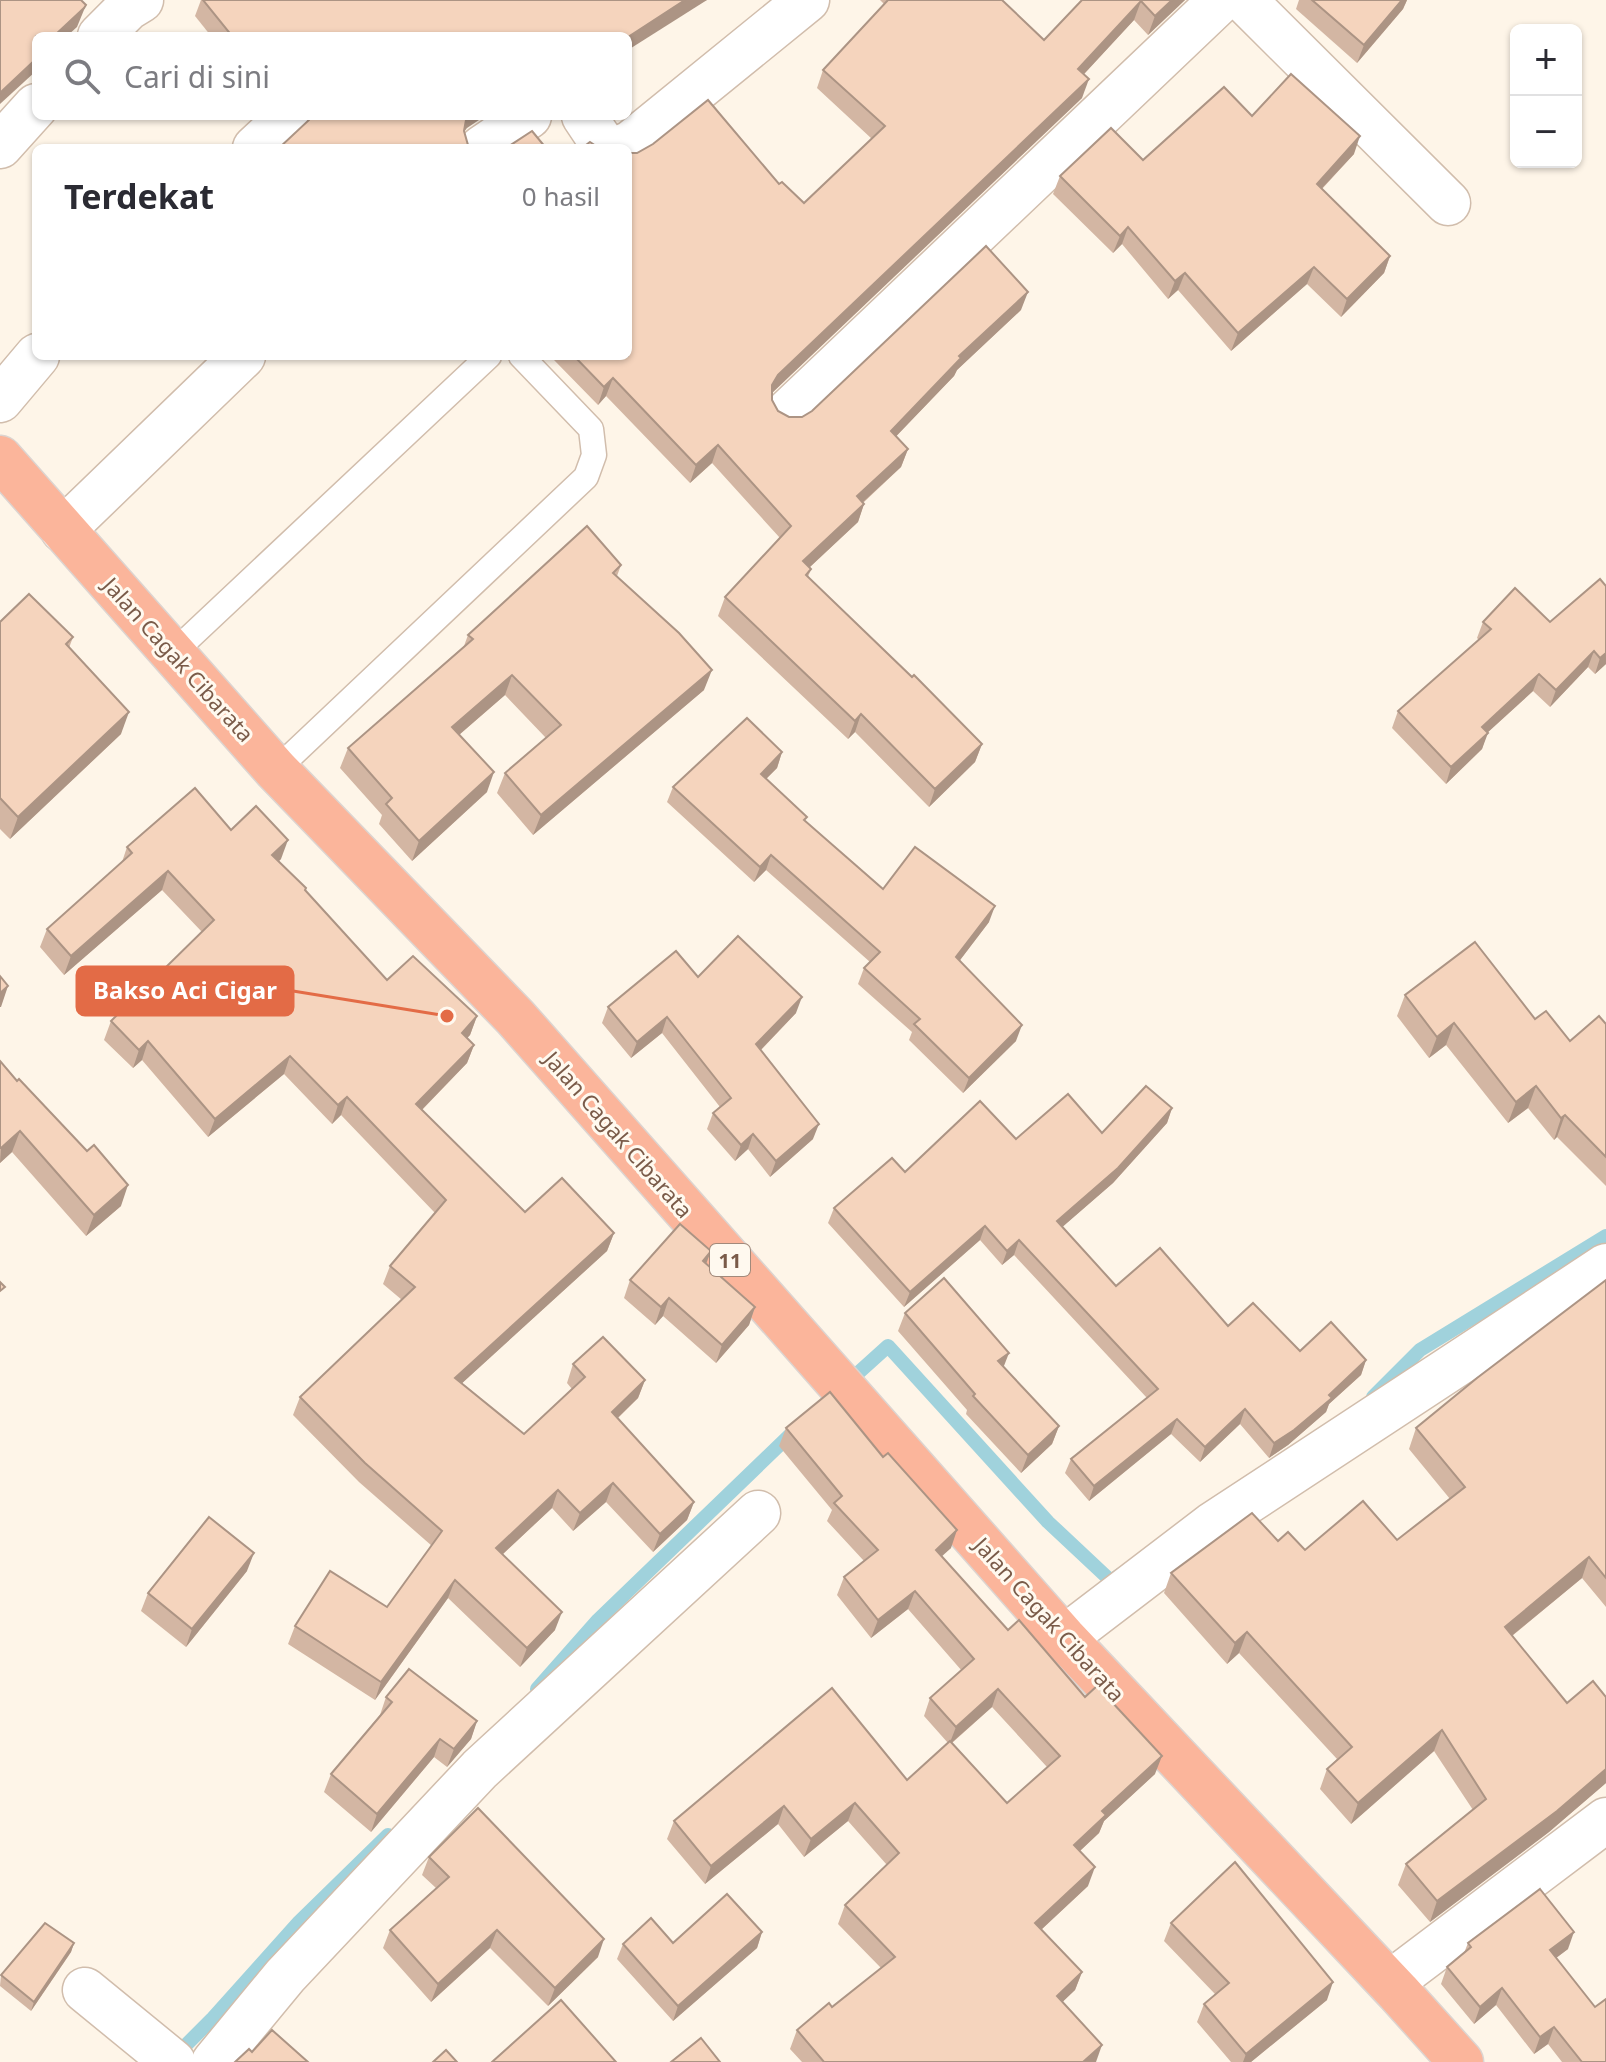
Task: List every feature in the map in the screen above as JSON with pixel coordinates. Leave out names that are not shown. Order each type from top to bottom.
[{"type":"highway","name":"Jalan Cagak Cibarata","points":[[0,458],[276,770],[515,1017],[1064,1638],[1461,2062]]},
{"type":"street","points":[[104,32],[128,8],[141,0]]},
{"type":"street","points":[[629,144],[807,0]]},
{"type":"street","points":[[789,411],[1221,0]]},
{"type":"street","points":[[1244,0],[1448,203]]},
{"type":"street","points":[[0,146],[32,110]]},
{"type":"street","points":[[488,144],[523,120]]},
{"type":"street","points":[[587,120],[603,144]]},
{"type":"street","points":[[0,400],[34,360]]},
{"type":"street","points":[[63,530],[239,360]]},
{"type":"street","points":[[1064,1638],[1212,1525],[1606,1266]]},
{"type":"street","points":[[214,2062],[285,1976],[480,1769],[758,1513]]},
{"type":"street","points":[[1390,1983],[1606,1820]]},
{"type":"street","points":[[85,1990],[173,2062]]},
{"type":"lane","points":[[173,653],[485,360]]},
{"type":"lane","points":[[276,770],[586,477],[594,455],[591,429],[525,360]]},
{"type":"building","points":[[0,0],[81,0],[86,5],[84,8],[58,32],[32,32],[32,63],[0,93]]},
{"type":"building","points":[[203,0],[685,0],[632,34],[632,32],[229,32]]},
{"type":"building","points":[[888,0],[1002,0],[1044,40],[1082,0],[1172,0],[1155,16],[1141,1],[1078,69],[1089,79],[778,375],[772,385],[772,400],[778,411],[789,417],[802,417],[812,411],[986,246],[1028,292],[959,356],[961,358],[891,431],[908,449],[857,496],[864,504],[803,561],[811,569],[806,575],[912,677],[914,675],[982,744],[935,789],[861,714],[855,721],[725,597],[791,526],[718,445],[696,465],[613,378],[604,387],[578,360],[632,360],[632,153],[653,144],[708,100],[779,184],[782,182],[804,203],[885,126],[823,70]]},
{"type":"building","points":[[1312,0],[1402,0],[1364,45]]},
{"type":"building","points":[[1291,74],[1360,136],[1317,184],[1390,256],[1347,299],[1314,267],[1238,333],[1185,273],[1175,281],[1128,227],[1120,236],[1060,176],[1111,128],[1143,160],[1224,87],[1252,116]]},
{"type":"building","points":[[309,120],[466,120],[464,131],[468,144],[283,144]]},
{"type":"building","points":[[532,131],[543,144],[512,144]]},
{"type":"building","points":[[587,526],[621,565],[613,573],[679,633],[712,670],[541,815],[505,773],[561,725],[512,675],[452,727],[494,772],[419,841],[386,804],[392,798],[348,748],[473,639],[468,635]]},
{"type":"building","points":[[1600,579],[1606,586],[1606,653],[1600,658],[1594,651],[1556,690],[1539,674],[1482,727],[1488,733],[1451,767],[1398,711],[1491,629],[1483,622],[1515,588],[1550,622]]},
{"type":"building","points":[[29,594],[73,637],[66,644],[129,712],[18,817],[0,798],[0,622]]},
{"type":"building","points":[[747,718],[782,752],[761,774],[807,817],[804,820],[883,889],[915,847],[995,906],[956,957],[1022,1025],[969,1078],[914,1024],[920,1019],[864,968],[880,952],[771,855],[760,867],[673,787]]},
{"type":"building","points":[[195,788],[231,830],[256,806],[288,840],[272,855],[306,888],[387,980],[413,956],[477,1016],[462,1033],[474,1045],[416,1104],[525,1212],[562,1178],[614,1233],[455,1378],[524,1434],[585,1377],[573,1364],[603,1337],[645,1380],[612,1412],[694,1502],[660,1534],[613,1483],[580,1513],[558,1490],[496,1548],[562,1612],[527,1648],[455,1580],[381,1682],[295,1626],[330,1571],[387,1607],[442,1531],[365,1463],[300,1397],[415,1287],[390,1266],[446,1200],[347,1097],[338,1105],[290,1056],[215,1119],[148,1041],[139,1050],[111,1021],[214,920],[168,871],[71,956],[47,929],[132,853],[127,847]]},
{"type":"building","points":[[738,936],[802,997],[756,1044],[819,1124],[776,1161],[753,1134],[741,1145],[713,1113],[731,1098],[667,1017],[637,1042],[608,1007],[676,951],[698,977]]},
{"type":"building","points":[[1475,942],[1535,1019],[1546,1011],[1570,1041],[1599,1016],[1606,1024],[1606,1157],[1565,1115],[1561,1118],[1536,1086],[1516,1102],[1454,1023],[1437,1037],[1405,995]]},
{"type":"building","points":[[0,976],[8,986],[0,993]]},
{"type":"building","points":[[0,1061],[87,1151],[94,1145],[128,1185],[94,1215],[20,1131],[0,1148]]},
{"type":"building","points":[[1146,1086],[1172,1108],[1118,1168],[1057,1221],[1116,1286],[1160,1248],[1228,1326],[1253,1303],[1300,1351],[1331,1322],[1366,1360],[1329,1395],[1332,1398],[1274,1443],[1245,1409],[1205,1447],[1177,1419],[1094,1486],[1071,1459],[1158,1389],[1019,1240],[1007,1251],[985,1226],[910,1292],[834,1208],[892,1158],[905,1172],[980,1101],[1016,1139],[1068,1094],[1102,1133]]},
{"type":"building","points":[[680,1224],[711,1251],[703,1261],[755,1307],[722,1345],[669,1298],[661,1307],[630,1280]]},
{"type":"building","points":[[944,1278],[1009,1353],[998,1361],[1059,1426],[1028,1455],[973,1396],[975,1394],[905,1313]]},
{"type":"building","points":[[1606,1280],[1606,1578],[1589,1557],[1505,1627],[1567,1703],[1593,1681],[1606,1697],[1606,1769],[1557,1811],[1437,1901],[1406,1864],[1486,1799],[1442,1730],[1358,1803],[1327,1769],[1352,1747],[1247,1632],[1235,1643],[1171,1573],[1252,1513],[1278,1541],[1288,1532],[1305,1550],[1363,1501],[1397,1540],[1465,1487],[1416,1428]]},
{"type":"building","points":[[830,1392],[883,1457],[888,1453],[957,1530],[936,1550],[1008,1630],[1019,1620],[1085,1697],[1097,1686],[1162,1756],[1102,1811],[1106,1815],[1074,1845],[1095,1867],[1035,1923],[1082,1972],[1057,1996],[1102,2045],[1083,2062],[824,2062],[797,2030],[829,2003],[832,2007],[895,1957],[845,1905],[899,1853],[855,1803],[811,1839],[784,1806],[711,1866],[674,1821],[832,1688],[907,1780],[950,1741],[1007,1803],[1060,1756],[998,1689],[956,1727],[930,1698],[974,1659],[915,1591],[878,1620],[844,1577],[878,1550],[834,1503],[842,1496],[786,1428]]},
{"type":"building","points":[[209,1517],[254,1553],[192,1629],[148,1593]]},
{"type":"building","points":[[409,1669],[477,1721],[454,1749],[440,1739],[377,1814],[331,1774],[392,1702],[386,1697]]},
{"type":"building","points":[[478,1808],[604,1939],[555,1988],[497,1930],[438,1984],[390,1930],[449,1877],[429,1857]]},
{"type":"building","points":[[1235,1862],[1333,1982],[1246,2054],[1204,2004],[1229,1983],[1171,1923]]},
{"type":"building","points":[[1540,1889],[1574,1932],[1550,1950],[1595,2007],[1606,1999],[1606,2062],[1582,2062],[1554,2027],[1540,2037],[1502,1988],[1480,2007],[1447,1967],[1471,1947],[1468,1943]]},
{"type":"building","points":[[727,1894],[762,1932],[678,2006],[623,1944],[651,1918],[673,1943]]},
{"type":"building","points":[[45,1923],[74,1943],[34,2002],[1,1975]]},
{"type":"building","points":[[561,2000],[616,2062],[492,2062]]},
{"type":"building","points":[[272,2030],[308,2062],[235,2062],[249,2049],[252,2052]]},
{"type":"building","points":[[701,2038],[720,2062],[671,2062]]},
{"type":"building","points":[[446,2050],[457,2062],[433,2062]]},
{"type":"waterway","points":[[1373,1397],[1420,1350],[1606,1236]]},
{"type":"waterway","points":[[847,1383],[888,1346],[1048,1522],[1111,1581],[1121,1574]]},
{"type":"waterway","points":[[537,1689],[598,1620],[793,1432]]},
{"type":"waterway","points":[[175,2056],[299,1922],[388,1835]]},
{"type":"place","name":"Bakso Aci Cigar","points":[[447,1016]]}]
